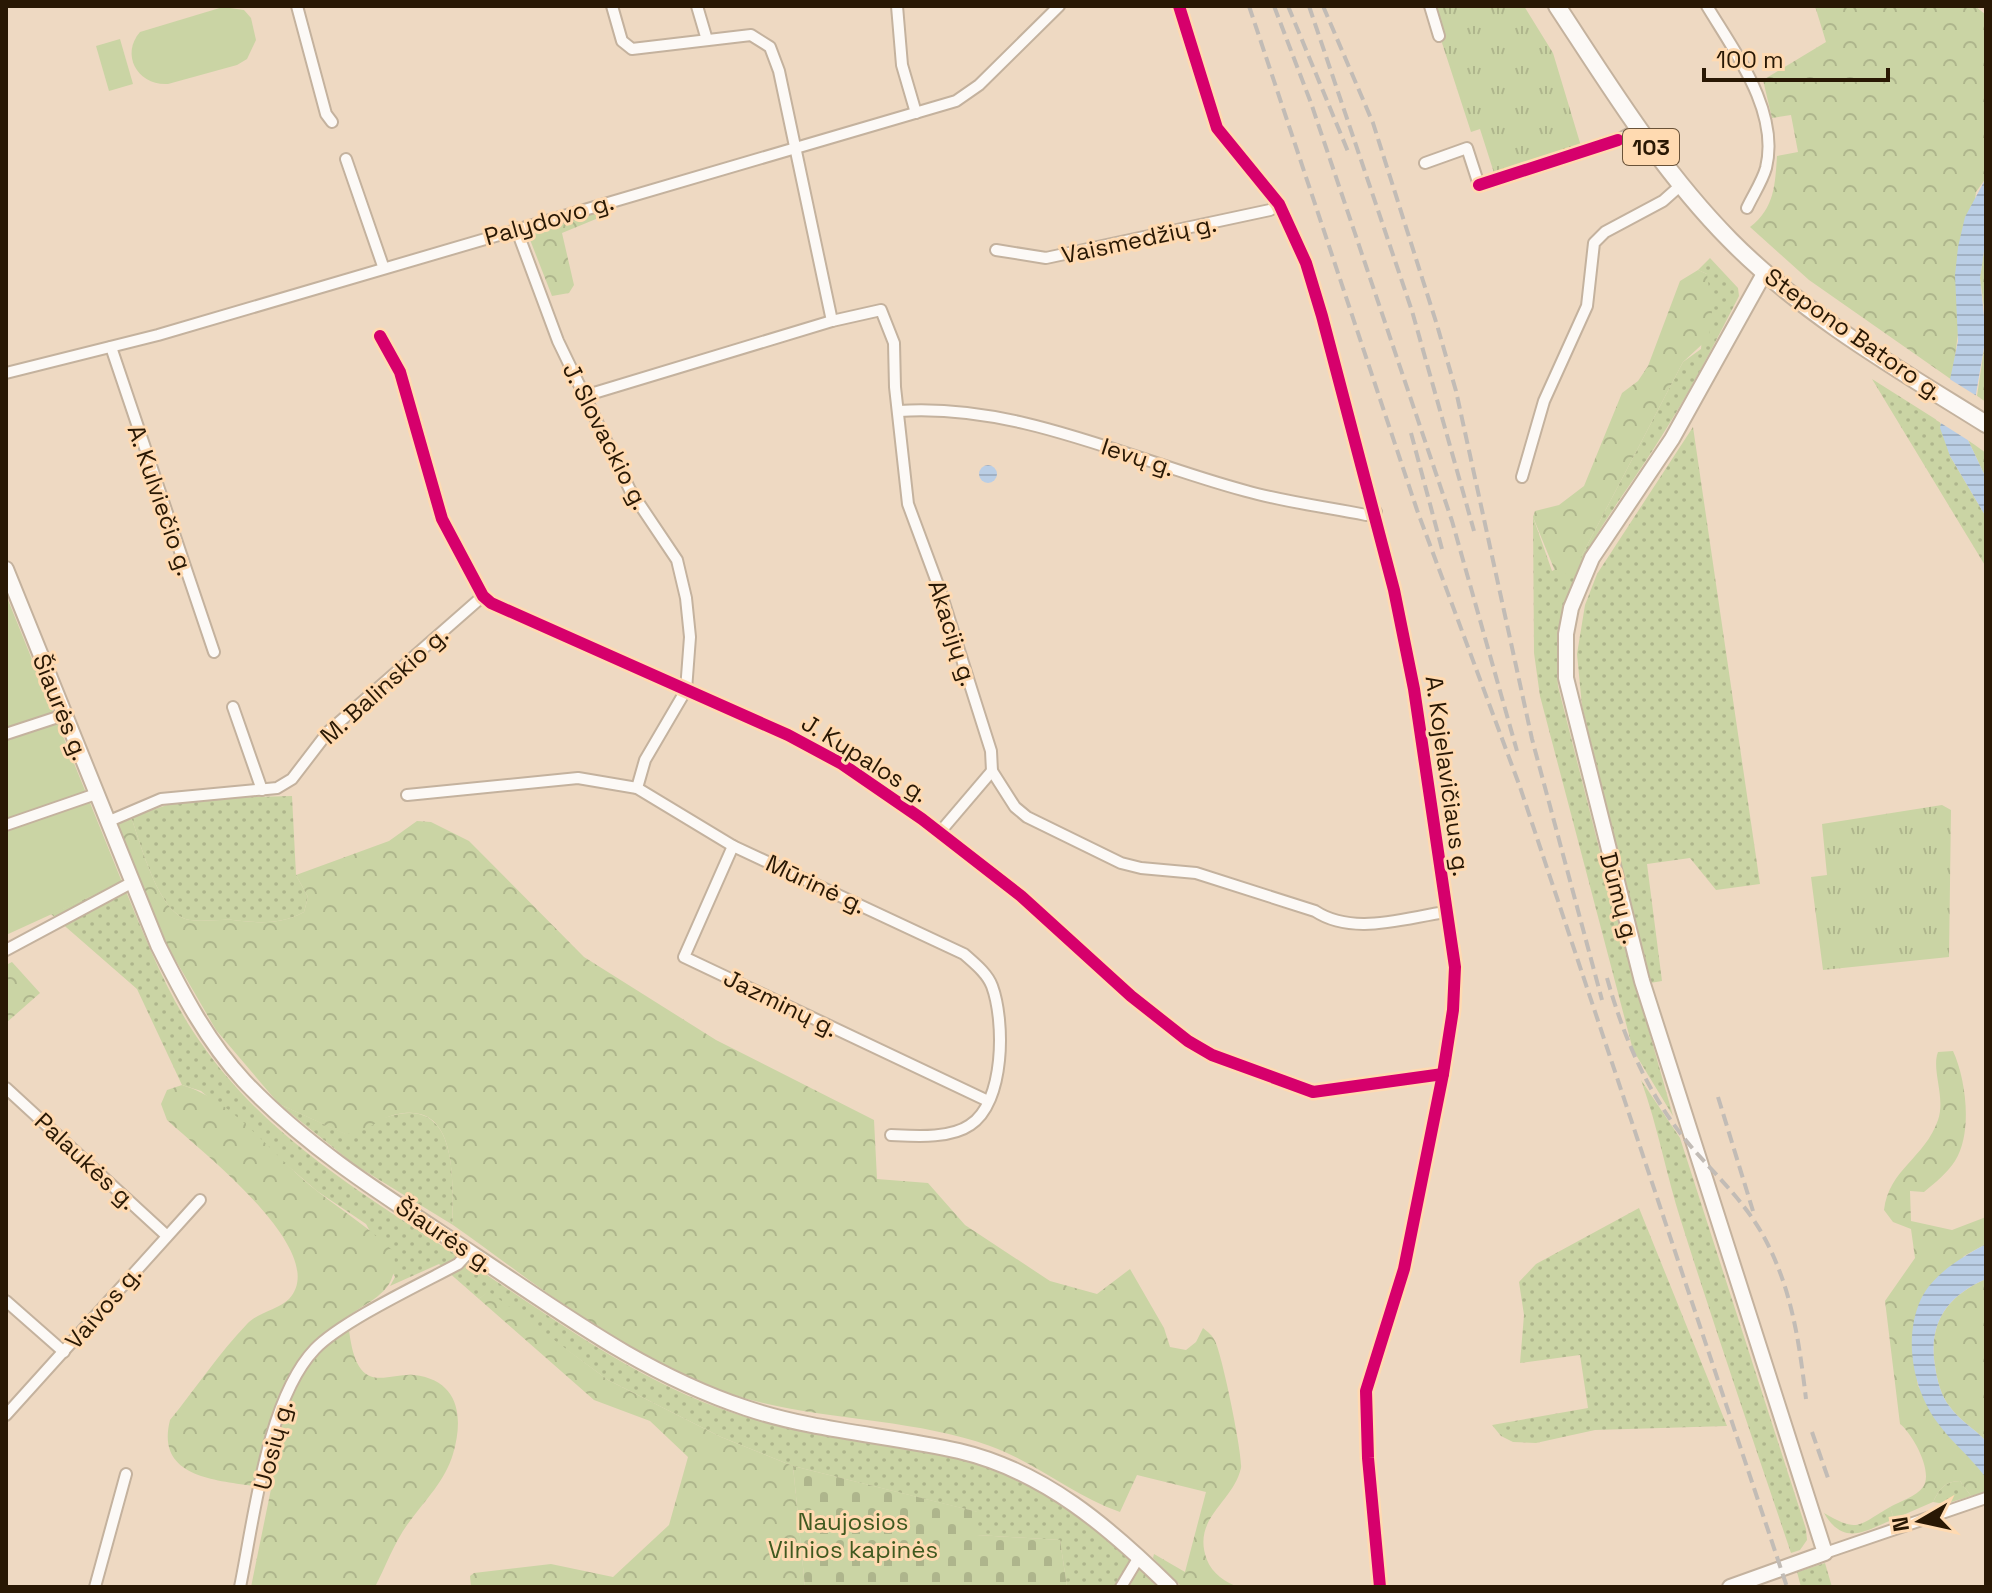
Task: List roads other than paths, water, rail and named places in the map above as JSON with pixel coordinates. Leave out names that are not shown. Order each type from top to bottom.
[{"type":"main road","name":"Stepono Batoro g.","points":[[1557,6],[1637,129],[1681,185],[1765,272],[1845,334],[1986,424]]},
{"type":"main road","name":"Dūmų g.","points":[[1765,272],[1672,439],[1592,558],[1571,608],[1566,634],[1566,678],[1642,981],[1825,1553]]},
{"type":"main road","name":"Šiaurės g.","points":[[6,569],[131,883],[185,998],[242,1078],[312,1144],[469,1252],[661,1375],[750,1410],[992,1461],[1047,1487],[1083,1509],[1170,1587]]},
{"type":"main road","points":[[1730,1587],[1825,1553]]},
{"type":"street","points":[[297,6],[326,114],[332,122]]},
{"type":"street","points":[[612,6],[622,41],[632,49],[751,35],[770,47],[779,71],[832,321]]},
{"type":"street","points":[[697,6],[707,40]]},
{"type":"street","points":[[897,6],[902,65],[916,113]]},
{"type":"street","name":"Palydovo g.","points":[[6,373],[111,347],[956,101],[979,85],[1059,6]]},
{"type":"street","name":"A. Kojelavičiaus g.","points":[[1179,6],[1217,128],[1279,204],[1306,263],[1376,512],[1414,689],[1456,985],[1443,1074],[1404,1269],[1366,1391],[1369,1471],[1380,1587]]},
{"type":"street","points":[[1430,6],[1439,36]]},
{"type":"street","points":[[1707,6],[1754,88],[1764,118],[1768,151],[1766,168],[1747,208]]},
{"type":"street","points":[[1425,163],[1467,148],[1479,185],[1618,140],[1637,129]]},
{"type":"street","points":[[346,159],[383,266]]},
{"type":"street","points":[[1522,477],[1544,401],[1587,306],[1594,243],[1605,232],[1663,201],[1681,185]]},
{"type":"street","name":"Vaismedžių g.","points":[[996,250],[1046,258],[1270,210],[1279,204]]},
{"type":"street","name":"J. Slovackio g.","points":[[516,228],[558,341],[584,396],[637,502],[677,560],[686,598],[690,637],[686,690]]},
{"type":"street","name":"Akacijų g.","points":[[584,396],[873,309],[883,312],[894,343],[908,504],[941,593],[991,751],[992,771],[1015,807],[1027,817],[1121,863],[1196,873],[1315,911],[1331,922],[1344,925],[1446,912]]},
{"type":"street","points":[[380,336],[400,372],[442,519],[483,596]]},
{"type":"street","name":"A. Kulviečio g.","points":[[111,347],[156,490],[214,652]]},
{"type":"street","name":"Ievų g.","points":[[899,411],[987,417],[1079,437],[1248,492],[1366,515],[1376,512]]},
{"type":"street","name":"J. Kupalos g.","points":[[483,596],[813,747],[940,832],[1021,896],[1131,996],[1188,1041],[1212,1055],[1313,1092],[1443,1074]]},
{"type":"street","name":"M. Balinskio g.","points":[[107,822],[161,799],[277,788],[292,779],[328,732],[483,596]]},
{"type":"street","points":[[637,788],[645,760],[686,690]]},
{"type":"street","points":[[233,707],[262,790]]},
{"type":"street","points":[[6,734],[64,715]]},
{"type":"street","points":[[940,832],[992,771]]},
{"type":"street","name":"Mūrinė g.","points":[[407,795],[578,778],[637,788],[733,846],[953,948],[982,971],[992,985],[1003,1034],[988,1101]]},
{"type":"street","points":[[6,825],[96,794]]},
{"type":"street","name":"Jazminų g.","points":[[733,846],[684,957],[988,1101]]},
{"type":"street","points":[[6,950],[131,883]]},
{"type":"street","name":"Palaukės g.","points":[[6,1088],[166,1235]]},
{"type":"street","points":[[891,1135],[936,1134],[965,1128],[982,1113],[988,1101]]},
{"type":"street","name":"Vaivos g.","points":[[6,1415],[200,1200]]},
{"type":"street","name":"Uosių g.","points":[[240,1587],[275,1425],[301,1367],[317,1348],[336,1333],[458,1264],[469,1252]]},
{"type":"street","points":[[6,1301],[64,1352]]},
{"type":"street","points":[[95,1587],[126,1474]]},
{"type":"street","points":[[1825,1553],[1983,1499]]},
{"type":"street","points":[[1121,1587],[1139,1557]]},
{"type":"water","points":[[1986,178],[1986,238],[1980,278],[1986,336],[1968,440],[1986,478],[1986,517],[1950,456],[1940,428],[1958,341],[1955,275],[1958,247],[1965,217]]},
{"type":"water","points":[[984,465],[992,465],[997,474],[995,481],[984,483],[979,478],[979,470]]},
{"type":"water","points":[[1986,1244],[1986,1279],[1961,1294],[1943,1313],[1934,1351],[1938,1382],[1947,1403],[1986,1441],[1986,1478],[1929,1409],[1917,1379],[1912,1346],[1916,1314],[1926,1290],[1949,1267]]},
{"type":"railway","points":[[1249,6],[1417,510],[1520,787],[1787,1587]]},
{"type":"railway","points":[[1274,6],[1311,103],[1452,521],[1517,751]]},
{"type":"railway","points":[[1288,6],[1349,154]]},
{"type":"railway","points":[[1309,6],[1412,311],[1474,531]]},
{"type":"railway","points":[[1323,6],[1373,123],[1456,391],[1532,739],[1602,1000]]},
{"type":"railway","points":[[1411,433],[1442,549]]},
{"type":"railway","points":[[1607,978],[1631,1047],[1664,1111],[1745,1208],[1771,1250],[1792,1312],[1806,1399]]},
{"type":"railway","points":[[1718,1097],[1753,1211]]},
{"type":"railway","points":[[1812,1432],[1828,1478]]},
{"type":"park label","name":"Naujosios Vilnios kapinės","points":[[853,1535]]}]
